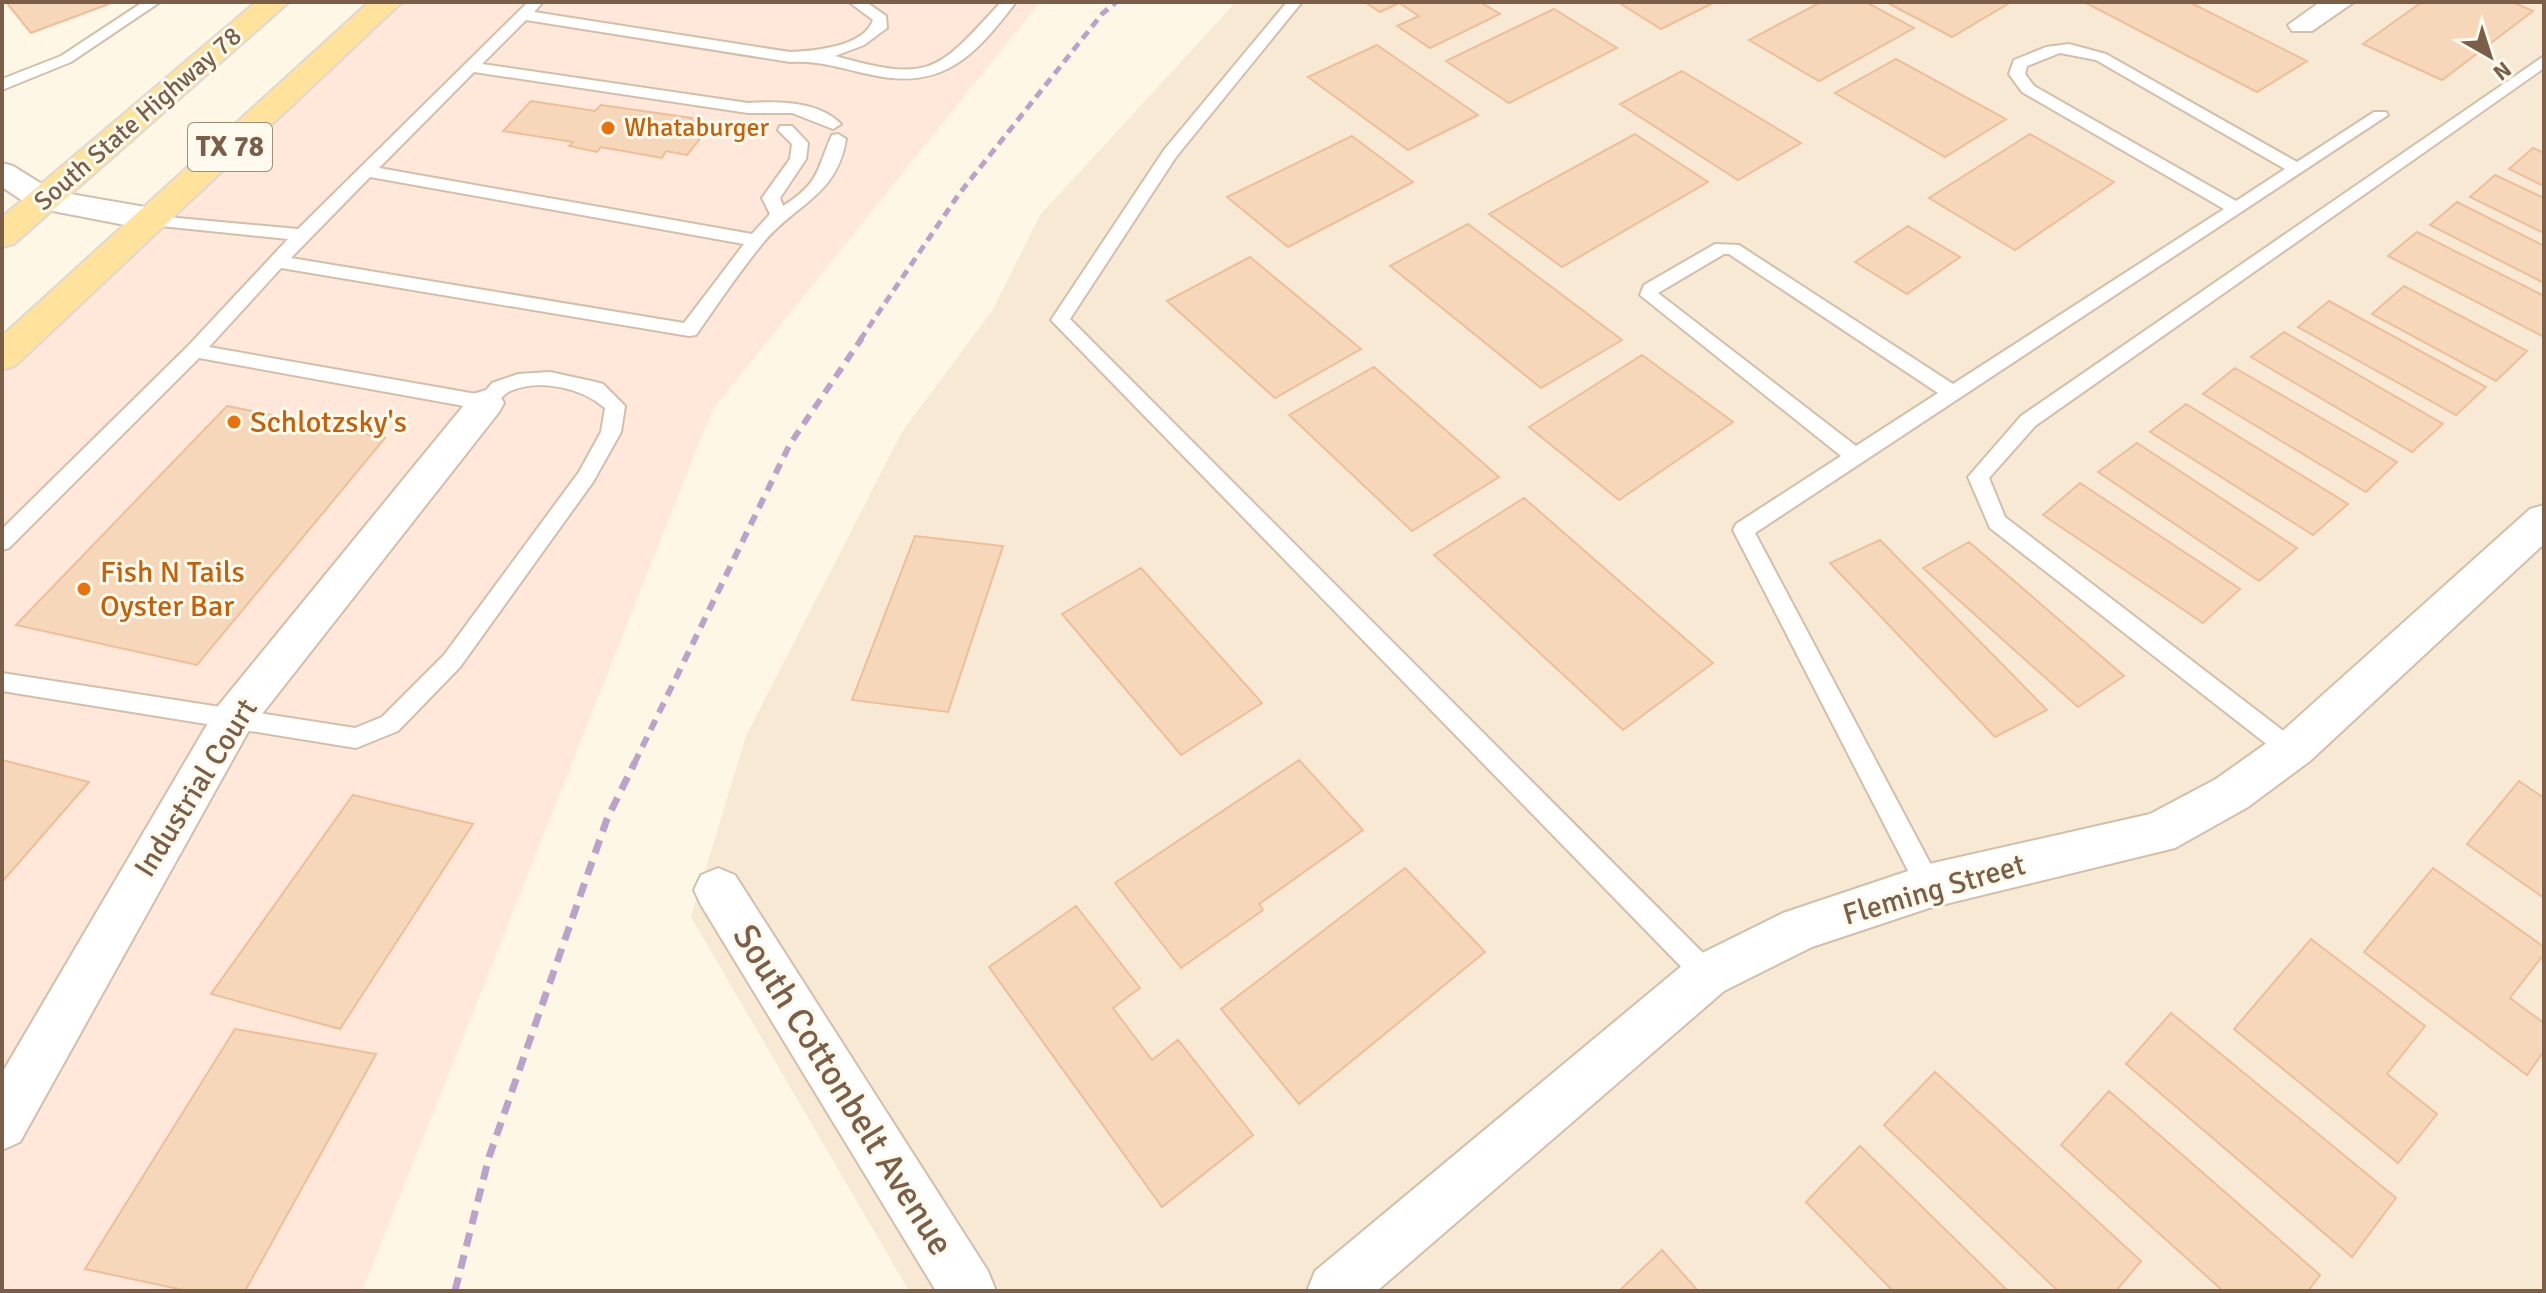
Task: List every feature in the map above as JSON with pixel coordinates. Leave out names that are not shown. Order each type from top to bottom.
[{"type":"main road","name":"South State Highway 78","points":[[2,236],[274,2]]},
{"type":"main road","name":"TX 78","points":[[2,357],[387,2]]},
{"type":"street","points":[[2302,25],[2340,2]]},
{"type":"street","points":[[2,173],[44,200],[151,219]]},
{"type":"street","name":"Industrial Court","points":[[2,1124],[233,719],[486,403]]},
{"type":"street","name":"Fleming Street","points":[[1335,1291],[1707,975],[1800,929],[1929,886],[2159,833],[2232,793],[2291,750],[2544,520]]},
{"type":"street","name":"South Cottonbelt Avenue","points":[[718,890],[968,1291]]},
{"type":"lane","points":[[2,85],[66,59],[153,2]]},
{"type":"lane","points":[[2,542],[195,351],[364,171],[529,8],[790,57],[843,51],[879,28],[881,19],[856,2]]},
{"type":"lane","points":[[818,56],[878,72],[930,75],[954,61],[1009,2]]},
{"type":"lane","points":[[1295,2],[1170,154],[1060,320],[1707,975]]},
{"type":"lane","points":[[2236,208],[2028,89],[2017,74],[2020,63],[2055,48],[2073,46],[2101,57],[2297,169]]},
{"type":"lane","points":[[2291,750],[1997,522],[1978,477],[2028,421],[2544,61]]},
{"type":"lane","points":[[278,262],[689,330],[756,240],[779,215],[803,204],[836,161],[836,131],[815,112],[781,105],[748,108],[470,67]]},
{"type":"lane","points":[[748,108],[764,122]]},
{"type":"lane","points":[[1929,886],[1743,530],[2380,115]]},
{"type":"lane","points":[[779,215],[771,198],[798,159],[800,143],[786,130]]},
{"type":"lane","points":[[364,171],[756,240]]},
{"type":"lane","points":[[151,219],[302,235]]},
{"type":"lane","points":[[1855,456],[1649,295],[1650,289],[1721,248],[1733,249],[1952,393]]},
{"type":"lane","points":[[2,682],[356,738],[390,724],[421,696],[452,661],[586,477],[611,432],[615,406],[596,389],[550,379],[509,384],[499,388],[486,403],[195,351]]},
{"type":"shaded area","points":[[403,2],[1040,2],[712,410],[362,1291],[2,1291],[2,375]]},
{"type":"shaded area","points":[[1236,2],[2544,2],[2544,1291],[909,1291],[691,917],[746,736],[902,432],[992,311],[1040,215]]},
{"type":"building","points":[[6,2],[114,2],[31,33]]},
{"type":"building","points":[[1365,2],[1480,2],[1500,14],[1430,48],[1397,26],[1419,16],[1399,3],[1380,12]]},
{"type":"building","points":[[1618,2],[1715,2],[1661,29]]},
{"type":"building","points":[[1821,2],[1866,2],[1914,28],[1819,81],[1749,40]]},
{"type":"building","points":[[1886,2],[2011,2],[1952,37]]},
{"type":"building","points":[[2189,2],[2307,61],[2257,92],[2088,4]]},
{"type":"building","points":[[2422,2],[2512,2],[2533,11],[2442,80],[2363,44]]},
{"type":"building","points":[[1554,9],[1617,48],[1509,103],[1446,61]]},
{"type":"building","points":[[1377,45],[1478,115],[1408,150],[1308,77]]},
{"type":"building","points":[[1896,59],[2006,119],[1945,157],[1835,93]]},
{"type":"building","points":[[1682,71],[1801,143],[1738,180],[1620,104]]},
{"type":"building","name":"Whataburger","points":[[531,101],[595,111],[601,105],[692,118],[690,120],[712,124],[687,155],[666,151],[662,158],[601,147],[597,152],[569,146],[573,142],[503,131]]},
{"type":"building","points":[[1635,134],[1708,182],[1562,267],[1489,214]]},
{"type":"building","points":[[2030,134],[2114,182],[2015,250],[1929,198]]},
{"type":"building","points":[[1352,136],[1413,182],[1288,247],[1227,197]]},
{"type":"building","points":[[2533,148],[2544,153],[2544,186],[2509,169]]},
{"type":"building","points":[[2495,175],[2544,198],[2544,233],[2470,197]]},
{"type":"building","points":[[2457,202],[2544,246],[2544,283],[2430,225]]},
{"type":"building","points":[[1468,224],[1622,340],[1541,388],[1390,266]]},
{"type":"building","points":[[1908,226],[1960,257],[1907,294],[1855,262]]},
{"type":"building","points":[[2417,232],[2544,296],[2544,337],[2388,256]]},
{"type":"building","points":[[1250,257],[1361,349],[1275,398],[1167,301]]},
{"type":"building","points":[[2404,286],[2527,351],[2496,381],[2372,314]]},
{"type":"building","points":[[2329,301],[2486,387],[2456,415],[2298,327]]},
{"type":"building","points":[[2284,332],[2443,424],[2412,452],[2251,357]]},
{"type":"building","points":[[1642,355],[1733,422],[1619,500],[1529,427]]},
{"type":"building","points":[[1374,367],[1499,477],[1412,531],[1289,415]]},
{"type":"building","points":[[2235,368],[2397,462],[2366,492],[2203,394]]},
{"type":"building","points":[[2186,404],[2348,504],[2313,535],[2150,432]]},
{"type":"building","points":[[227,406],[385,438],[197,665],[16,625]]},
{"type":"building","points":[[2137,443],[2297,548],[2259,581],[2098,472]]},
{"type":"building","points":[[2080,483],[2240,589],[2203,623],[2043,515]]},
{"type":"building","points":[[1524,498],[1713,663],[1623,730],[1434,555]]},
{"type":"building","points":[[915,536],[1003,546],[948,712],[852,700]]},
{"type":"building","points":[[1880,540],[2047,710],[1995,737],[1830,563]]},
{"type":"building","points":[[1969,542],[2124,676],[2078,707],[1923,568]]},
{"type":"building","points":[[1141,568],[1262,703],[1181,755],[1062,614]]},
{"type":"building","points":[[2,760],[89,782],[2,882]]},
{"type":"building","points":[[1299,760],[1363,830],[1259,904],[1263,910],[1181,968],[1115,883]]},
{"type":"building","points":[[2519,781],[2544,798],[2544,898],[2467,844]]},
{"type":"building","points":[[353,795],[473,824],[340,1029],[211,994]]},
{"type":"building","points":[[1405,868],[1485,952],[1299,1104],[1221,1009]]},
{"type":"building","points":[[2433,868],[2544,947],[2544,954],[2510,998],[2544,1023],[2544,1051],[2527,1075],[2364,952]]},
{"type":"building","points":[[1076,906],[1140,988],[1113,1008],[1152,1060],[1178,1040],[1253,1135],[1162,1207],[989,967]]},
{"type":"building","points":[[2311,939],[2425,1026],[2387,1074],[2437,1114],[2398,1163],[2234,1029]]},
{"type":"building","points":[[2171,1013],[2396,1198],[2352,1257],[2126,1064]]},
{"type":"building","points":[[235,1029],[376,1054],[245,1291],[188,1291],[85,1269]]},
{"type":"building","points":[[1935,1072],[2141,1261],[2116,1291],[2058,1291],[1884,1125]]},
{"type":"building","points":[[2109,1091],[2320,1275],[2308,1291],[2223,1291],[2061,1145]]},
{"type":"building","points":[[1860,1146],[2008,1291],[1893,1291],[1806,1202]]},
{"type":"building","points":[[1662,1250],[1698,1291],[1619,1291]]},
{"type":"railway","points":[[860,340],[959,194],[1102,14],[1116,2]]},
{"type":"railway","points":[[634,764],[790,444],[862,338]]},
{"type":"railway","points":[[455,1291],[489,1157],[607,819],[635,762]]},
{"type":"place","name":"Whataburger","points":[[608,128]]},
{"type":"place","name":"Schlotzsky's","points":[[234,422]]},
{"type":"place","name":"Fish N Tails Oyster Bar","points":[[84,589]]}]
